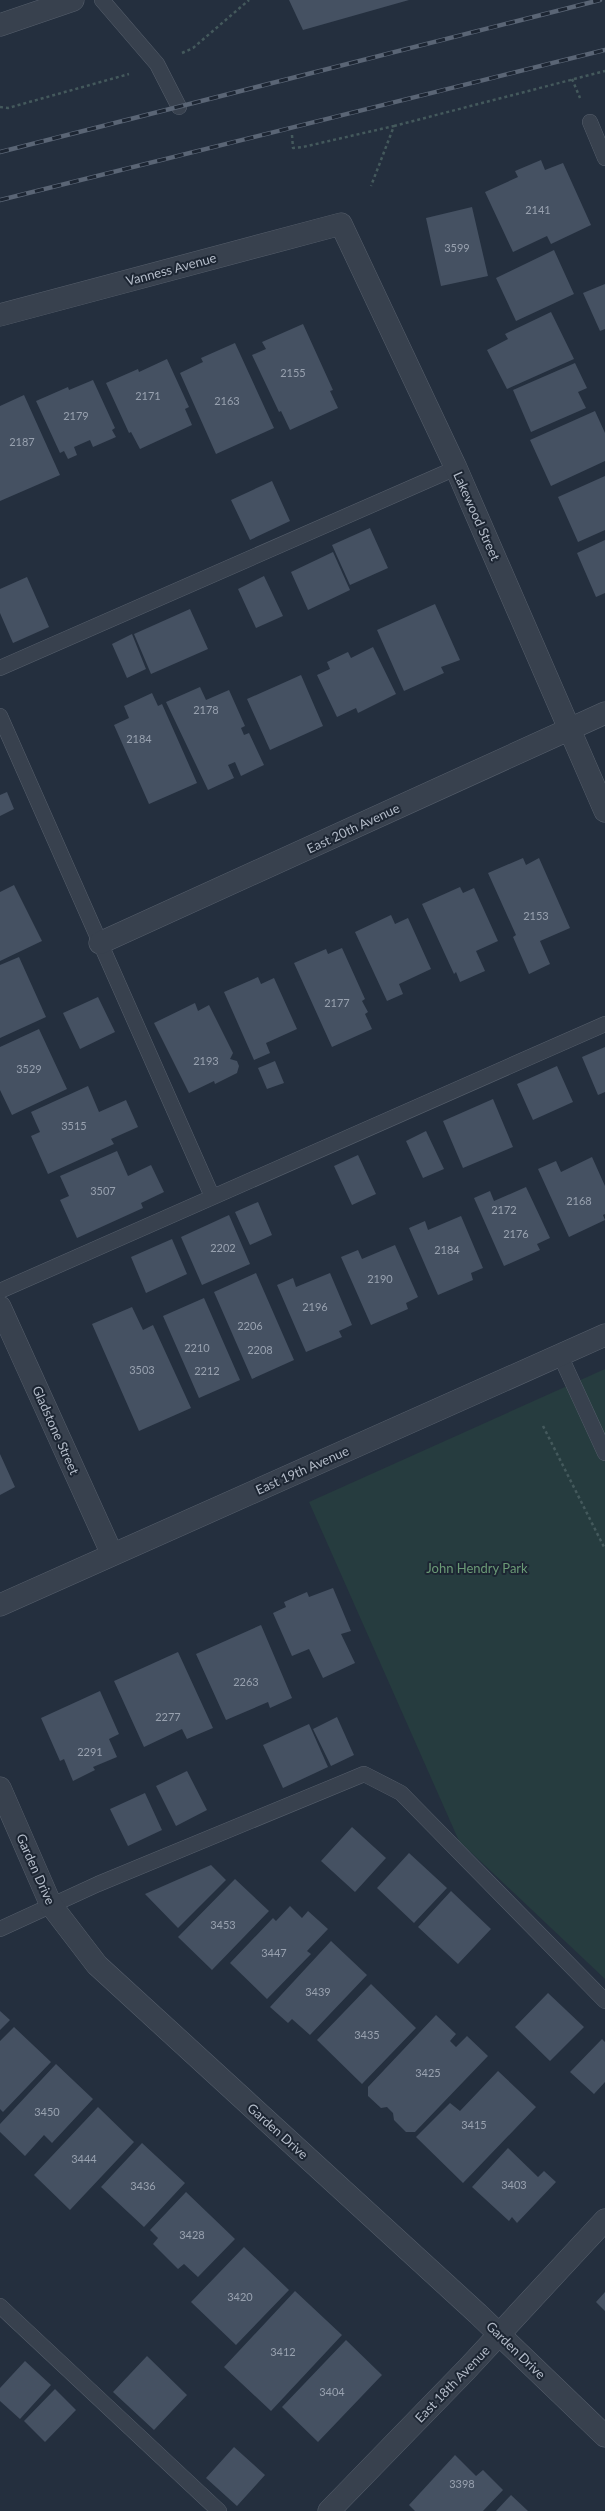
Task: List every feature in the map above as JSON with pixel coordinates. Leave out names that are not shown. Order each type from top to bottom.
[{"type":"street","points":[[0,25],[73,0]]},
{"type":"street","name":"Vanness Avenue","points":[[0,315],[341,224]]},
{"type":"street","name":"Lakewood Street","points":[[341,224],[456,468],[605,811]]},
{"type":"street","name":"East 20th Avenue","points":[[100,943],[605,713]]},
{"type":"street","name":"Gladstone Street","points":[[0,1307],[112,1554]]},
{"type":"street","name":"East 19th Avenue","points":[[0,1605],[605,1335]]},
{"type":"street","name":"Garden Drive","points":[[0,1788],[51,1905],[97,1965],[499,2334],[605,2436]]},
{"type":"street","name":"East 18th Avenue","points":[[329,2511],[499,2334],[605,2220]]},
{"type":"lane","points":[[102,0],[157,64],[178,107]]},
{"type":"lane","points":[[590,122],[605,158]]},
{"type":"lane","points":[[0,668],[456,468]]},
{"type":"lane","points":[[0,716],[212,1196]]},
{"type":"lane","points":[[0,1290],[605,1024]]},
{"type":"lane","points":[[560,1355],[605,1453]]},
{"type":"lane","points":[[0,1929],[51,1905],[364,1774],[401,1793],[605,2001]]},
{"type":"lane","points":[[0,2306],[218,2511]]},
{"type":"path","points":[[292,135],[293,148],[303,147],[394,126],[605,71]]},
{"type":"path","points":[[371,186],[394,126]]},
{"type":"path","points":[[543,1426],[605,1548]]},
{"type":"green space","name":"John Hendry Park","points":[[605,1369],[605,1979],[459,1841],[309,1502]]},
{"type":"building","points":[[289,0],[409,0],[303,30]]},
{"type":"building","points":[[541,160],[545,170],[563,163],[591,225],[551,244],[547,236],[513,252],[485,192],[518,177],[515,171]]},
{"type":"building","points":[[472,207],[488,276],[441,286],[426,218]]},
{"type":"building","points":[[554,250],[574,294],[516,321],[496,278]]},
{"type":"building","points":[[605,284],[605,329],[600,331],[583,293]]},
{"type":"building","points":[[551,312],[574,359],[507,389],[487,350],[508,339],[505,334]]},
{"type":"building","points":[[303,324],[333,390],[330,391],[338,408],[290,430],[281,411],[279,412],[252,355],[266,349],[262,342]]},
{"type":"building","points":[[235,343],[274,428],[216,454],[180,373],[203,362],[201,358]]},
{"type":"building","points":[[167,359],[189,407],[185,409],[192,425],[140,449],[131,432],[129,433],[106,383],[138,369],[139,372]]},
{"type":"building","points":[[575,363],[587,388],[578,392],[586,408],[531,432],[513,390]]},
{"type":"building","points":[[93,380],[115,428],[112,430],[116,437],[93,447],[90,440],[74,447],[77,455],[68,459],[64,451],[60,453],[36,401],[68,387],[69,390]]},
{"type":"building","points":[[24,395],[60,475],[0,501],[0,406]]},
{"type":"building","points":[[595,411],[605,433],[605,461],[551,486],[530,440]]},
{"type":"building","points":[[605,476],[605,530],[578,542],[558,497]]},
{"type":"building","points":[[272,481],[290,521],[250,540],[231,500]]},
{"type":"building","points":[[370,528],[388,568],[350,585],[332,545]]},
{"type":"building","points":[[605,540],[605,593],[596,597],[577,553]]},
{"type":"building","points":[[333,552],[350,590],[308,610],[291,572]]},
{"type":"building","points":[[264,576],[283,616],[256,628],[238,589]]},
{"type":"building","points":[[27,577],[49,627],[13,643],[0,613],[0,589]]},
{"type":"building","points":[[435,604],[460,660],[441,667],[444,673],[404,691],[377,630]]},
{"type":"building","points":[[190,609],[208,649],[151,674],[134,634]]},
{"type":"building","points":[[132,634],[146,669],[127,678],[112,644]]},
{"type":"building","points":[[373,647],[396,694],[358,713],[356,708],[337,717],[317,675],[330,669],[327,662],[348,652],[351,658]]},
{"type":"building","points":[[301,675],[323,726],[270,750],[247,699]]},
{"type":"building","points":[[200,687],[206,700],[229,690],[245,726],[241,728],[244,735],[249,733],[264,765],[241,776],[235,762],[228,765],[234,778],[208,790],[166,702]]},
{"type":"building","points":[[152,693],[158,706],[162,704],[197,783],[149,804],[114,725],[129,718],[124,706]]},
{"type":"building","points":[[7,792],[14,809],[0,816],[0,795]]},
{"type":"building","points":[[523,858],[526,865],[539,858],[570,928],[540,941],[550,964],[529,974],[513,937],[516,935],[488,873]]},
{"type":"building","points":[[14,885],[42,941],[0,961],[0,892]]},
{"type":"building","points":[[460,887],[463,893],[474,888],[498,941],[476,951],[485,971],[460,982],[456,972],[454,974],[422,904]]},
{"type":"building","points":[[391,915],[395,924],[408,918],[431,969],[399,984],[403,994],[387,1001],[355,932]]},
{"type":"building","points":[[342,948],[365,999],[362,1001],[368,1012],[365,1014],[372,1029],[332,1047],[294,963],[326,949],[328,954]]},
{"type":"building","points":[[19,957],[46,1017],[0,1038],[0,965]]},
{"type":"building","points":[[258,977],[261,984],[274,978],[297,1029],[266,1043],[270,1053],[254,1060],[224,992]]},
{"type":"building","points":[[98,997],[115,1032],[80,1049],[63,1013]]},
{"type":"building","points":[[195,1003],[198,1011],[209,1005],[233,1053],[230,1059],[237,1061],[239,1066],[237,1073],[215,1084],[214,1081],[189,1093],[154,1023]]},
{"type":"building","points":[[39,1029],[67,1089],[12,1115],[0,1090],[0,1047]]},
{"type":"building","points":[[605,1047],[605,1092],[598,1095],[582,1057]]},
{"type":"building","points":[[275,1061],[284,1083],[267,1089],[258,1068]]},
{"type":"building","points":[[557,1066],[573,1102],[533,1120],[517,1084]]},
{"type":"building","points":[[88,1086],[99,1112],[126,1100],[138,1127],[111,1139],[114,1144],[48,1174],[31,1136],[40,1132],[31,1112]]},
{"type":"building","points":[[493,1099],[513,1147],[463,1168],[443,1121]]},
{"type":"building","points":[[426,1131],[444,1169],[423,1178],[406,1141]]},
{"type":"building","points":[[117,1151],[128,1176],[151,1165],[164,1192],[141,1203],[143,1208],[77,1238],[60,1200],[69,1196],[60,1176]]},
{"type":"building","points":[[358,1155],[376,1194],[352,1205],[334,1166]]},
{"type":"building","points":[[592,1157],[605,1186],[605,1214],[603,1215],[605,1220],[569,1237],[538,1169],[556,1161],[561,1172]]},
{"type":"building","points":[[526,1187],[550,1238],[537,1244],[540,1250],[504,1266],[474,1198],[490,1191],[494,1201]]},
{"type":"building","points":[[258,1202],[272,1235],[250,1245],[235,1212]]},
{"type":"building","points":[[229,1215],[250,1264],[202,1285],[181,1237]]},
{"type":"building","points":[[461,1216],[483,1268],[471,1273],[473,1280],[438,1295],[409,1228],[425,1221],[428,1230]]},
{"type":"building","points":[[172,1239],[187,1274],[146,1293],[131,1257]]},
{"type":"building","points":[[395,1245],[418,1297],[406,1303],[408,1309],[371,1325],[341,1257],[358,1250],[362,1259]]},
{"type":"building","points":[[256,1273],[294,1360],[252,1379],[214,1292]]},
{"type":"building","points":[[330,1273],[352,1325],[339,1331],[342,1337],[306,1352],[277,1285],[293,1278],[296,1287]]},
{"type":"building","points":[[204,1298],[240,1380],[199,1398],[163,1316]]},
{"type":"building","points":[[132,1307],[143,1330],[153,1325],[191,1408],[139,1431],[92,1324]]},
{"type":"building","points":[[0,1454],[15,1487],[0,1495]]},
{"type":"building","points":[[333,1588],[351,1631],[341,1634],[355,1663],[323,1678],[309,1649],[292,1656],[273,1613],[286,1607],[284,1602],[307,1592],[309,1597]]},
{"type":"building","points":[[261,1625],[292,1698],[270,1708],[268,1702],[226,1720],[196,1654]]},
{"type":"building","points":[[178,1652],[213,1728],[187,1739],[182,1729],[144,1747],[114,1681]]},
{"type":"building","points":[[100,1691],[119,1734],[109,1739],[117,1757],[93,1767],[95,1770],[73,1781],[64,1759],[60,1761],[41,1718]]},
{"type":"building","points":[[337,1717],[354,1755],[331,1766],[313,1729]]},
{"type":"building","points":[[309,1724],[328,1767],[283,1788],[263,1745]]},
{"type":"building","points":[[187,1771],[207,1810],[176,1826],[156,1786]]},
{"type":"building","points":[[145,1793],[162,1830],[128,1846],[110,1809]]},
{"type":"building","points":[[352,1827],[386,1858],[355,1892],[321,1861]]},
{"type":"building","points":[[409,1853],[447,1888],[414,1923],[377,1888]]},
{"type":"building","points":[[211,1865],[226,1880],[178,1928],[145,1894]]},
{"type":"building","points":[[235,1879],[269,1911],[212,1970],[178,1937]]},
{"type":"building","points":[[451,1891],[491,1929],[458,1964],[418,1927]]},
{"type":"building","points":[[290,1906],[302,1918],[308,1911],[328,1929],[307,1951],[311,1954],[267,1999],[230,1963],[273,1918],[276,1921]]},
{"type":"building","points":[[331,1941],[367,1975],[310,2035],[292,2019],[288,2023],[270,2007]]},
{"type":"building","points":[[371,1984],[416,2028],[362,2084],[317,2040]]},
{"type":"building","points":[[548,1993],[584,2027],[550,2061],[515,2027]]},
{"type":"building","points":[[0,2011],[10,2020],[0,2030]]},
{"type":"building","points":[[436,2015],[456,2034],[450,2041],[456,2047],[467,2036],[488,2056],[415,2132],[406,2132],[394,2120],[393,2113],[387,2107],[381,2108],[368,2096],[368,2087]]},
{"type":"building","points":[[14,2027],[51,2062],[3,2112],[0,2109],[0,2041]]},
{"type":"building","points":[[602,2039],[605,2042],[605,2082],[594,2094],[570,2072]]},
{"type":"building","points":[[56,2064],[93,2099],[52,2143],[44,2135],[25,2156],[0,2132],[0,2124]]},
{"type":"building","points":[[498,2071],[536,2107],[463,2183],[416,2137],[450,2103],[460,2111]]},
{"type":"building","points":[[98,2107],[134,2142],[70,2210],[34,2175]]},
{"type":"building","points":[[142,2143],[185,2183],[144,2227],[101,2187]]},
{"type":"building","points":[[508,2148],[538,2177],[544,2171],[556,2182],[517,2223],[512,2217],[509,2221],[472,2187]]},
{"type":"building","points":[[186,2192],[235,2239],[198,2277],[184,2264],[178,2269],[153,2244],[158,2238],[150,2230]]},
{"type":"building","points":[[244,2247],[289,2290],[236,2345],[191,2302]]},
{"type":"building","points":[[295,2291],[342,2335],[271,2411],[224,2367]]},
{"type":"building","points":[[605,2292],[605,2311],[596,2302]]},
{"type":"building","points":[[346,2340],[382,2375],[318,2442],[282,2407]]},
{"type":"building","points":[[147,2356],[187,2395],[154,2430],[113,2392]]},
{"type":"building","points":[[25,2361],[51,2385],[20,2419],[0,2401],[0,2388]]},
{"type":"building","points":[[55,2389],[76,2410],[45,2442],[24,2421]]},
{"type":"building","points":[[234,2447],[265,2475],[237,2506],[206,2478]]},
{"type":"building","points":[[455,2455],[476,2476],[483,2470],[503,2490],[483,2511],[415,2511],[409,2505]]},
{"type":"building","points":[[511,2495],[528,2511],[496,2511]]},
{"type":"railway","points":[[0,152],[600,0]]},
{"type":"railway","points":[[0,200],[605,50]]}]
